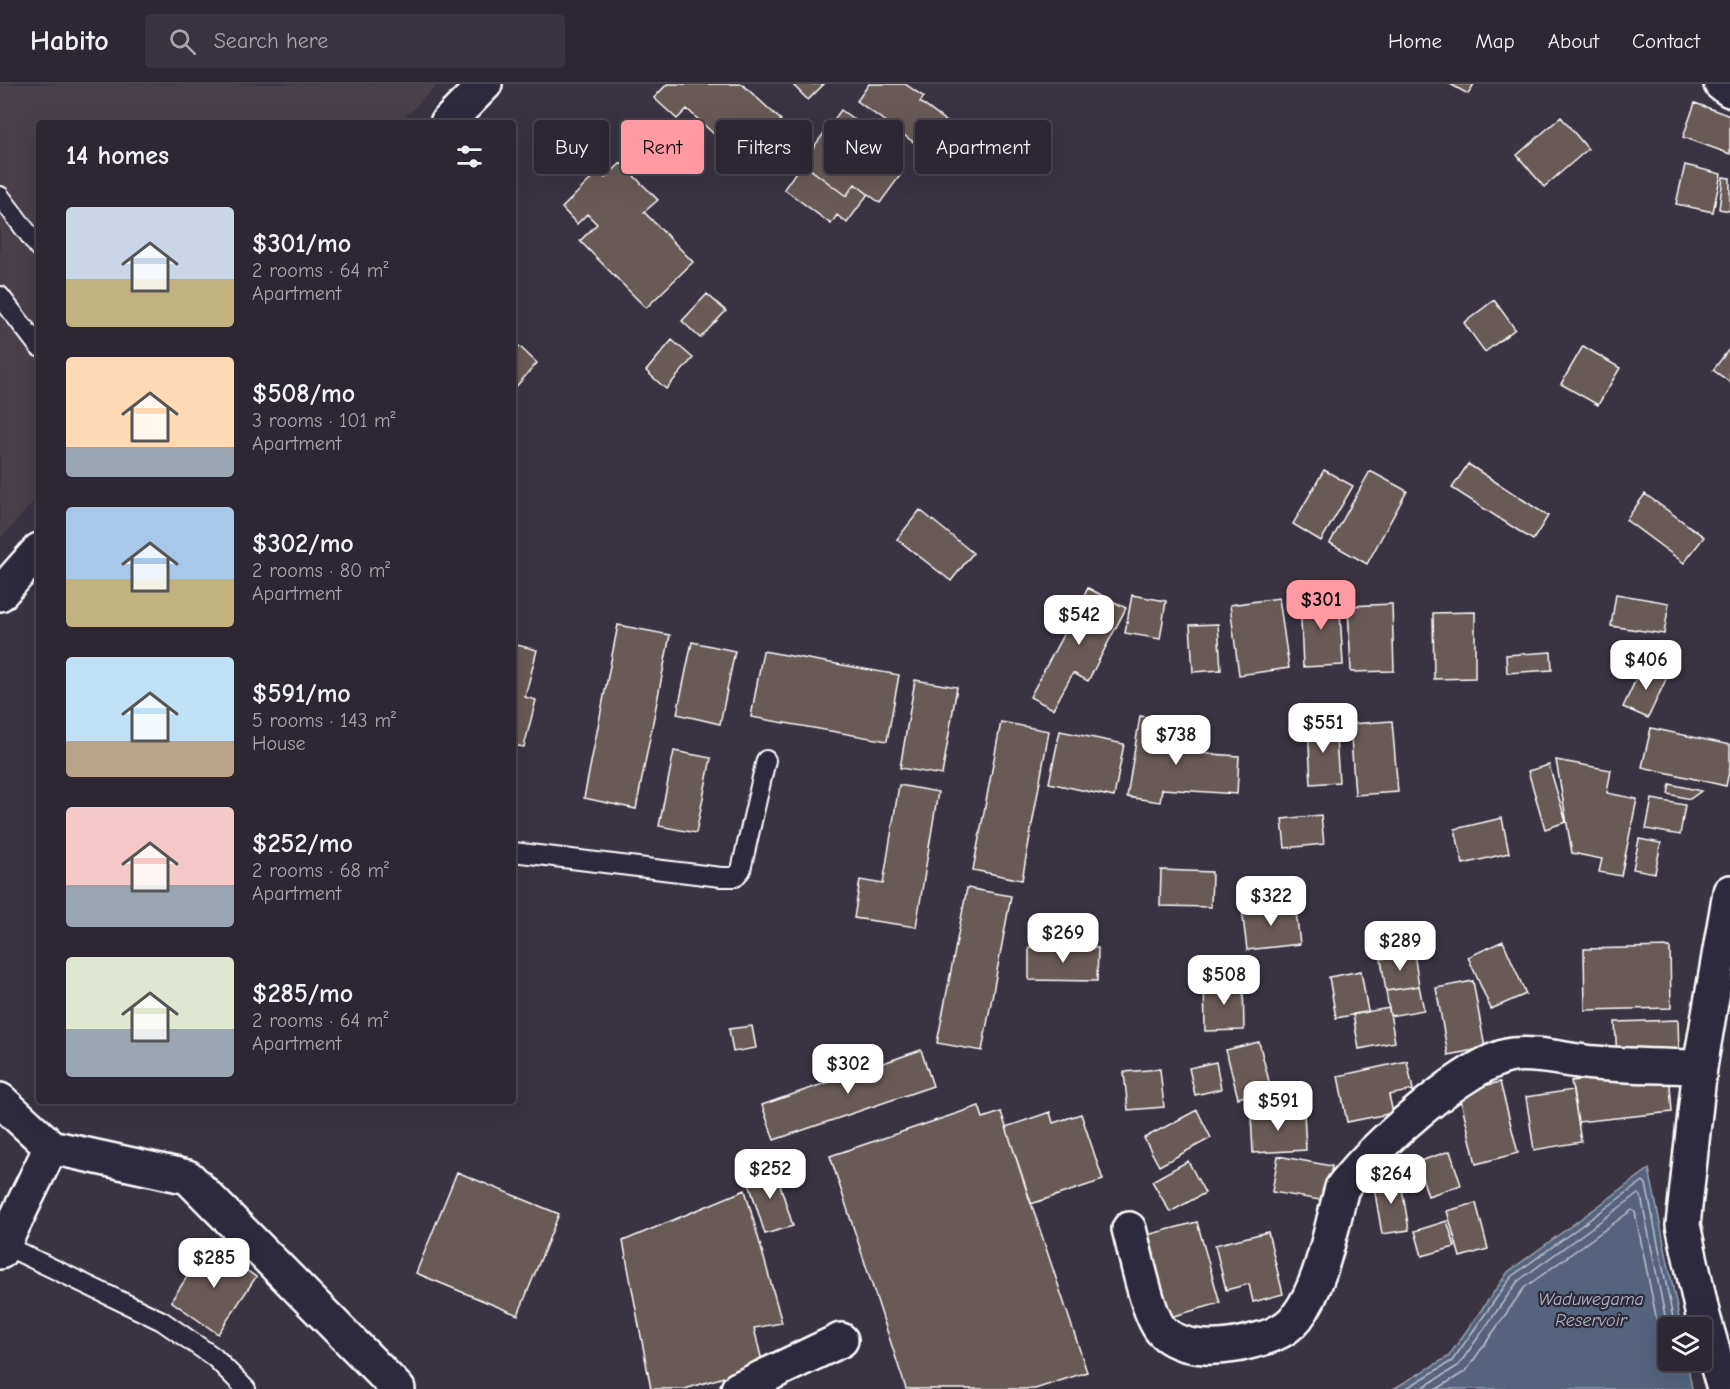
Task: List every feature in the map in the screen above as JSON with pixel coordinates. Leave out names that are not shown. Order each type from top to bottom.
[{"type":"street","points":[[450,120],[485,84]]},
{"type":"street","points":[[1721,84],[1730,90]]},
{"type":"street","points":[[0,594],[36,554]]},
{"type":"street","points":[[1724,1389],[1703,1316],[1683,1225],[1700,1067],[1730,892]]},
{"type":"street","points":[[1129,1228],[1153,1316],[1162,1331],[1187,1346],[1230,1346],[1268,1338],[1296,1318],[1310,1295],[1342,1188],[1352,1174],[1416,1114],[1470,1074],[1510,1055],[1594,1063],[1700,1067]]},
{"type":"street","points":[[0,1100],[51,1147],[188,1177],[398,1389]]},
{"type":"street","points":[[2,1249],[51,1147]]},
{"type":"street","points":[[738,1389],[841,1340]]},
{"type":"lane","points":[[0,196],[36,244]]},
{"type":"lane","points":[[0,296],[36,343]]},
{"type":"lane","points":[[516,852],[721,878],[735,877],[741,870],[766,760]]},
{"type":"lane","points":[[2,1249],[162,1321],[214,1357],[246,1389]]},
{"type":"shaded area","points":[[0,84],[438,84],[402,120],[36,120],[36,499],[0,539]]},
{"type":"water","name":"Waduwegama Reservoir","points":[[1649,1169],[1679,1317],[1658,1317],[1658,1371],[1689,1371],[1692,1389],[1393,1389],[1448,1357],[1508,1272]]},
{"type":"building","points":[[667,84],[742,84],[781,120],[716,120],[716,136],[704,125],[704,120],[699,120],[687,109],[677,119],[654,98]]},
{"type":"building","points":[[792,84],[824,84],[808,100]]},
{"type":"building","points":[[869,84],[905,84],[924,97],[920,102],[944,120],[915,120],[915,143],[903,134],[903,120],[883,120],[857,101]]},
{"type":"building","points":[[1450,84],[1474,84],[1468,94]]},
{"type":"building","points":[[1695,103],[1730,116],[1730,154],[1683,137]]},
{"type":"building","points":[[841,110],[855,120],[834,120]]},
{"type":"building","points":[[1561,117],[1588,149],[1544,187],[1517,155]]},
{"type":"building","points":[[824,133],[824,174],[901,174],[880,203],[855,184],[846,196],[812,170],[812,149]]},
{"type":"building","points":[[621,163],[621,174],[632,174],[658,200],[644,212],[693,262],[646,308],[580,241],[597,224],[587,214],[577,224],[562,208],[596,174],[602,174],[605,178]]},
{"type":"building","points":[[1685,165],[1721,174],[1713,212],[1676,204]]},
{"type":"building","points":[[812,170],[846,196],[855,184],[868,194],[847,223],[837,215],[831,224],[784,189],[794,174],[812,174]]},
{"type":"building","points":[[1723,177],[1730,178],[1730,211],[1719,209]]},
{"type":"building","points":[[707,294],[726,311],[700,338],[682,321]]},
{"type":"building","points":[[1494,300],[1515,329],[1485,352],[1464,323]]},
{"type":"building","points":[[672,340],[693,358],[666,389],[646,371]]},
{"type":"building","points":[[519,346],[537,363],[516,387],[516,350]]},
{"type":"building","points":[[1583,346],[1620,368],[1598,405],[1561,384]]},
{"type":"building","points":[[1730,348],[1730,382],[1713,370]]},
{"type":"building","points":[[1468,464],[1548,516],[1533,540],[1452,488]]},
{"type":"building","points":[[1324,470],[1353,486],[1321,541],[1293,524]]},
{"type":"building","points":[[1370,471],[1407,491],[1367,564],[1330,543]]},
{"type":"building","points":[[1645,494],[1704,537],[1684,563],[1626,520]]},
{"type":"building","points":[[920,510],[973,553],[951,581],[897,539]]},
{"type":"building","points":[[1088,588],[1126,608],[1088,681],[1073,673],[1053,709],[1030,697]]},
{"type":"building","points":[[1616,594],[1669,603],[1664,634],[1611,626]]},
{"type":"building","points":[[1132,595],[1166,601],[1160,639],[1125,633]]},
{"type":"building","points":[[1339,595],[1343,665],[1303,667],[1300,597]]},
{"type":"building","points":[[1279,598],[1289,668],[1239,675],[1230,605]]},
{"type":"building","points":[[1392,604],[1394,671],[1351,672],[1348,606]]},
{"type":"building","points":[[1475,612],[1475,678],[1434,679],[1433,613]]},
{"type":"building","points":[[1218,624],[1221,670],[1193,672],[1190,625]]},
{"type":"building","points":[[618,625],[670,635],[636,809],[584,798]]},
{"type":"building","points":[[692,642],[735,651],[720,724],[677,714]]},
{"type":"building","points":[[516,645],[537,650],[525,697],[536,700],[524,747],[516,746]]},
{"type":"building","points":[[763,651],[899,675],[887,741],[751,717]]},
{"type":"building","points":[[1551,652],[1552,670],[1507,673],[1506,655]]},
{"type":"building","points":[[1643,664],[1668,675],[1648,718],[1623,707]]},
{"type":"building","points":[[915,680],[957,687],[942,775],[900,768]]},
{"type":"building","points":[[1140,716],[1173,720],[1168,751],[1239,756],[1237,794],[1162,789],[1160,802],[1127,797]]},
{"type":"building","points":[[1392,721],[1398,792],[1355,795],[1350,724]]},
{"type":"building","points":[[1001,722],[1049,731],[1022,880],[973,870]]},
{"type":"building","points":[[1335,724],[1339,782],[1311,784],[1308,726]]},
{"type":"building","points":[[1651,728],[1730,745],[1730,767],[1726,786],[1642,767]]},
{"type":"building","points":[[1060,731],[1124,744],[1114,797],[1049,783]]},
{"type":"building","points":[[674,751],[711,758],[696,833],[659,826]]},
{"type":"building","points":[[1556,760],[1611,770],[1607,793],[1637,799],[1621,876],[1599,872],[1602,859],[1572,853]]},
{"type":"building","points":[[1549,765],[1566,822],[1545,829],[1528,771]]},
{"type":"building","points":[[1670,784],[1701,791],[1690,799],[1668,794]]},
{"type":"building","points":[[899,785],[938,792],[916,927],[854,918],[860,880],[883,884]]},
{"type":"building","points":[[1652,799],[1685,805],[1680,835],[1646,829]]},
{"type":"building","points":[[1321,815],[1324,844],[1285,848],[1282,819]]},
{"type":"building","points":[[1502,818],[1509,853],[1463,864],[1455,829]]},
{"type":"building","points":[[1639,839],[1661,843],[1655,873],[1633,869]]},
{"type":"building","points":[[1161,870],[1212,872],[1211,907],[1160,906]]},
{"type":"building","points":[[967,888],[1011,896],[982,1051],[937,1043]]},
{"type":"building","points":[[1295,903],[1300,944],[1247,950],[1242,909]]},
{"type":"building","points":[[1503,941],[1526,994],[1491,1009],[1468,957]]},
{"type":"building","points":[[1029,947],[1098,948],[1097,981],[1029,980]]},
{"type":"building","points":[[1670,947],[1671,1008],[1585,1010],[1584,949]]},
{"type":"building","points":[[1414,953],[1419,986],[1386,991],[1381,959]]},
{"type":"building","points":[[1361,971],[1368,1012],[1336,1018],[1329,977]]},
{"type":"building","points":[[1243,980],[1244,1030],[1205,1031],[1204,981]]},
{"type":"building","points":[[1473,981],[1485,1048],[1448,1055],[1436,988]]},
{"type":"building","points":[[1419,986],[1424,1010],[1390,1016],[1386,991]]},
{"type":"building","points":[[1389,1008],[1395,1042],[1359,1049],[1353,1014]]},
{"type":"building","points":[[1678,1020],[1679,1056],[1617,1058],[1615,1022]]},
{"type":"building","points":[[752,1026],[756,1048],[733,1052],[729,1029]]},
{"type":"building","points":[[1259,1042],[1271,1089],[1238,1098],[1226,1050]]},
{"type":"building","points":[[921,1050],[933,1086],[774,1140],[762,1105]]},
{"type":"building","points":[[1407,1061],[1413,1090],[1389,1095],[1393,1113],[1347,1122],[1338,1076]]},
{"type":"building","points":[[1216,1062],[1221,1089],[1195,1095],[1189,1068]]},
{"type":"building","points":[[1160,1069],[1164,1107],[1128,1110],[1124,1072]]},
{"type":"building","points":[[1669,1071],[1672,1112],[1578,1122],[1571,1081]]},
{"type":"building","points":[[1500,1082],[1518,1153],[1476,1164],[1459,1092]]},
{"type":"building","points":[[1573,1090],[1581,1142],[1534,1150],[1526,1097]]},
{"type":"building","points":[[979,1106],[983,1118],[1001,1112],[1087,1372],[1035,1389],[906,1389],[830,1156]]},
{"type":"building","points":[[1197,1110],[1211,1138],[1159,1166],[1144,1138]]},
{"type":"building","points":[[1050,1112],[1053,1123],[1081,1114],[1103,1180],[1031,1204],[1006,1127]]},
{"type":"building","points":[[1304,1112],[1306,1150],[1253,1153],[1251,1115]]},
{"type":"building","points":[[1450,1151],[1461,1185],[1428,1196],[1417,1162]]},
{"type":"building","points":[[1278,1156],[1332,1166],[1326,1201],[1272,1192]]},
{"type":"building","points":[[1188,1161],[1205,1193],[1170,1212],[1152,1181]]},
{"type":"building","points":[[774,1166],[793,1226],[765,1234],[746,1174]]},
{"type":"building","points":[[457,1172],[559,1214],[518,1315],[416,1273]]},
{"type":"building","points":[[1400,1176],[1409,1230],[1382,1234],[1373,1181]]},
{"type":"building","points":[[745,1190],[782,1323],[754,1328],[763,1365],[685,1389],[651,1389],[623,1241]]},
{"type":"building","points":[[1476,1203],[1488,1249],[1460,1257],[1447,1211]]},
{"type":"building","points":[[1447,1221],[1455,1247],[1422,1256],[1415,1231]]},
{"type":"building","points":[[1197,1222],[1220,1303],[1170,1317],[1147,1235]]},
{"type":"building","points":[[1268,1232],[1283,1294],[1253,1302],[1249,1284],[1226,1290],[1215,1245]]},
{"type":"building","points":[[209,1244],[256,1277],[218,1334],[171,1301]]}]
